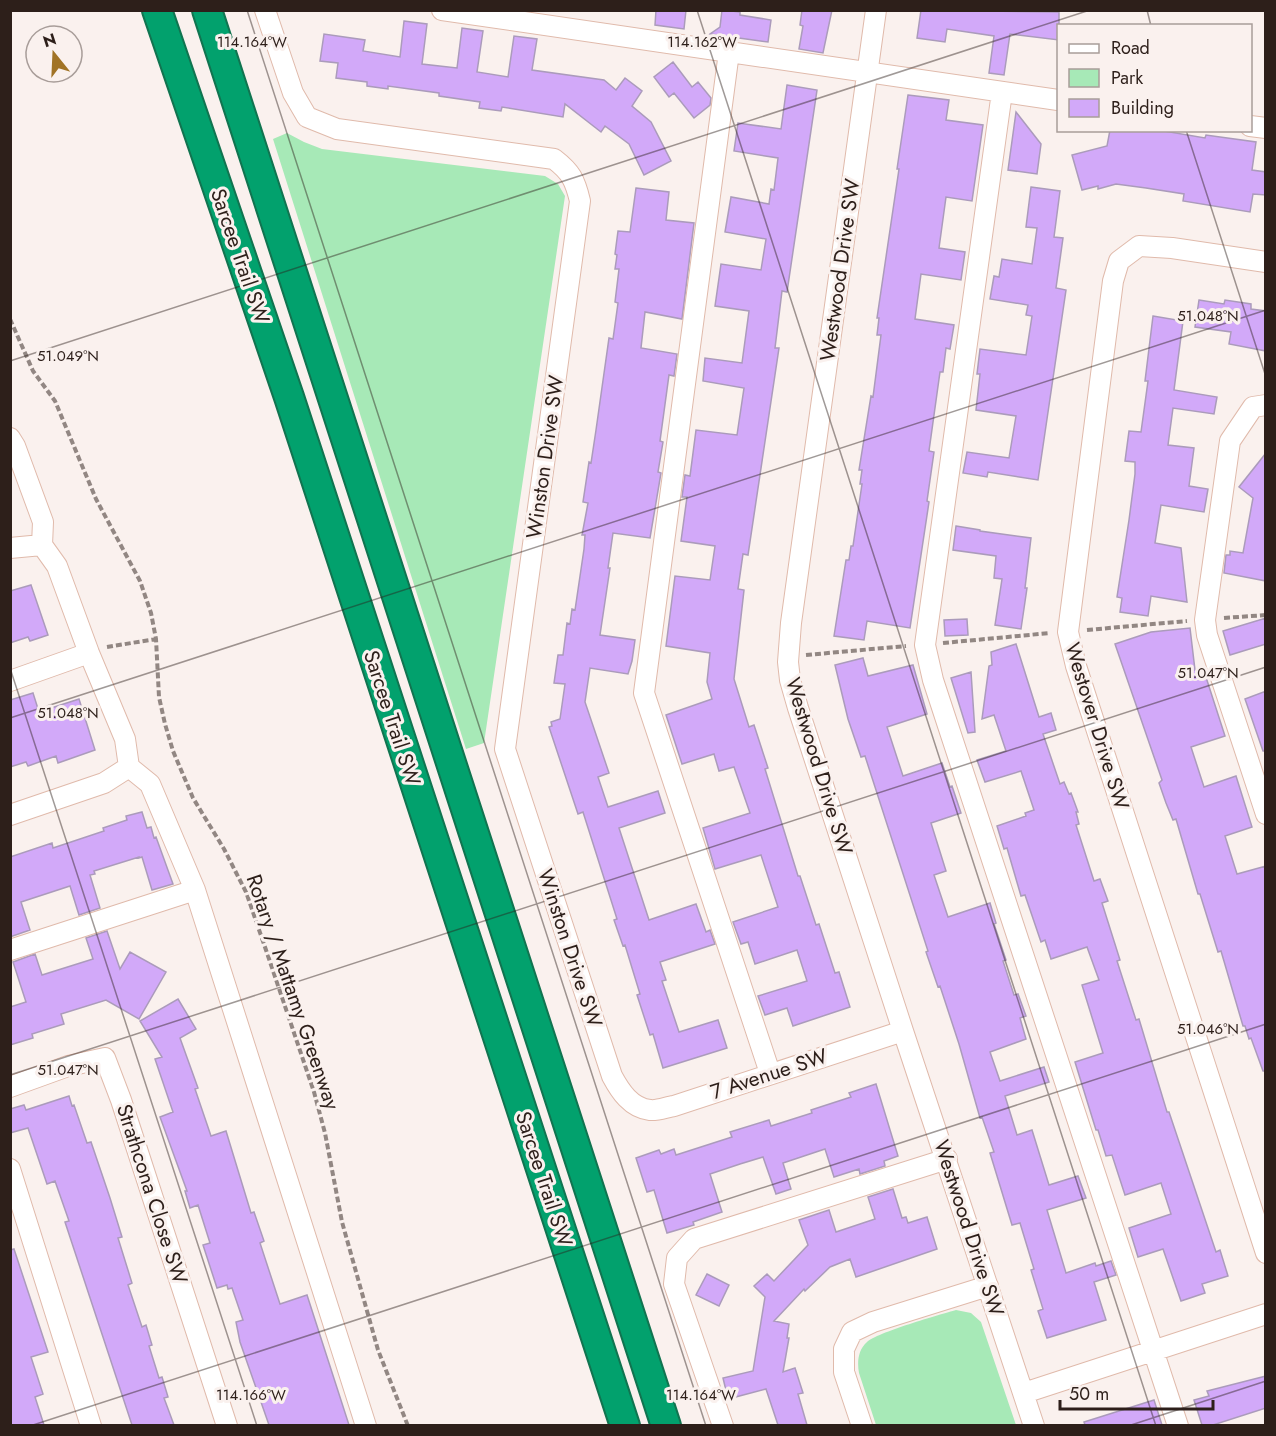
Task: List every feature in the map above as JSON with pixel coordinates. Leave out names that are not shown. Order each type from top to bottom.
[{"type":"highway","name":"Sarcee Trail SW","points":[[157,10],[289,398],[626,1425]]},
{"type":"highway","name":"Sarcee Trail SW","points":[[207,10],[666,1425]]},
{"type":"street","name":"Winston Drive SW","points":[[265,10],[293,93],[307,117],[337,129],[554,159],[569,171],[577,186],[580,201],[505,749],[612,1076],[620,1092],[635,1104]]},
{"type":"street","points":[[442,10],[1057,100]]},
{"type":"street","name":"Westwood Drive SW","points":[[876,10],[791,623],[790,680],[903,1031],[1034,1425]]},
{"type":"street","points":[[729,52],[644,693],[771,1073]]},
{"type":"street","points":[[1002,93],[925,645],[937,692],[1178,1425]]},
{"type":"street","name":"Westover Drive SW","points":[[1266,262],[1172,248],[1139,246],[1119,261],[1113,281],[1068,632],[1076,666],[1266,1253]]},
{"type":"street","points":[[1266,405],[1252,407],[1230,441],[1205,620],[1207,635],[1266,814]]},
{"type":"street","points":[[10,438],[43,522],[42,546],[57,566],[89,653],[125,739],[129,767],[150,784],[195,890],[366,1425]]},
{"type":"street","points":[[10,548],[42,546]]},
{"type":"street","points":[[10,681],[89,653]]},
{"type":"street","points":[[10,815],[104,783],[129,767]]},
{"type":"street","points":[[10,950],[195,890]]},
{"type":"street","name":"7 Avenue SW","points":[[635,1104],[650,1110],[674,1106],[903,1031]]},
{"type":"street","name":"Strathcona Close SW","points":[[10,1087],[68,1066],[105,1058],[125,1111],[227,1425]]},
{"type":"street","points":[[723,1425],[674,1284],[677,1258],[694,1239],[947,1159]]},
{"type":"street","points":[[10,1169],[92,1425]]},
{"type":"street","points":[[862,1425],[844,1372],[844,1349],[852,1332],[873,1322],[988,1286]]},
{"type":"street","points":[[1024,1393],[1266,1314]]},
{"type":"path","name":"Rotary / Mattamy Greenway","points":[[10,320],[33,371],[55,401],[96,500],[140,581],[151,613],[156,639],[159,697],[173,751],[193,798],[224,849],[246,892],[314,1092],[325,1133],[342,1222],[378,1350],[408,1425]]},
{"type":"path","points":[[789,657],[1266,615]]},
{"type":"path","points":[[89,653],[123,643],[156,639]]},
{"type":"green space","points":[[287,133],[322,149],[545,176],[558,184],[565,196],[484,743],[466,749],[273,139]]},
{"type":"green space","points":[[956,1310],[971,1313],[981,1322],[1016,1425],[876,1425],[859,1373],[859,1356],[864,1345],[873,1338],[909,1324]]},
{"type":"building","points":[[656,10],[686,10],[684,29],[655,25]]},
{"type":"building","points":[[722,10],[771,20],[768,42],[710,34],[720,27]]},
{"type":"building","points":[[802,10],[832,10],[823,53],[799,49],[803,26],[800,25]]},
{"type":"building","points":[[921,10],[1059,12],[1057,40],[1010,34],[1004,75],[989,73],[994,36],[947,29],[945,42],[917,38]]},
{"type":"building","points":[[404,21],[427,24],[422,64],[457,68],[462,28],[483,31],[477,72],[508,77],[514,36],[537,39],[532,70],[604,80],[616,90],[625,78],[642,91],[632,106],[651,122],[671,161],[644,175],[629,144],[605,126],[601,132],[565,104],[563,117],[502,107],[501,111],[479,108],[480,102],[439,96],[439,93],[388,86],[388,89],[367,86],[367,82],[336,78],[338,63],[320,61],[324,34],[365,40],[363,51],[400,57]]},
{"type":"building","points":[[673,62],[692,87],[698,82],[711,98],[710,105],[694,118],[674,93],[669,97],[654,77]]},
{"type":"building","points":[[787,85],[817,90],[787,292],[782,291],[775,348],[779,348],[748,555],[743,554],[738,589],[744,590],[734,679],[749,727],[754,725],[768,768],[765,769],[798,876],[800,876],[816,925],[819,924],[835,973],[839,972],[850,1007],[793,1026],[787,1008],[765,1015],[758,996],[807,981],[797,950],[755,964],[748,942],[741,944],[733,922],[778,907],[761,855],[715,869],[703,828],[750,813],[734,767],[719,771],[714,754],[682,764],[666,715],[712,699],[707,682],[710,653],[666,646],[675,576],[710,580],[715,546],[681,541],[687,497],[682,497],[685,475],[690,476],[696,430],[737,435],[744,388],[703,381],[705,358],[742,363],[749,311],[715,306],[721,264],[761,270],[766,239],[725,232],[731,197],[769,204],[771,189],[774,190],[778,158],[734,151],[738,123],[781,129]]},
{"type":"building","points":[[908,95],[949,100],[946,120],[983,125],[972,201],[946,197],[939,248],[965,252],[961,280],[921,274],[915,319],[954,325],[950,349],[946,348],[943,372],[940,372],[929,451],[934,452],[927,501],[929,502],[910,628],[867,621],[864,640],[834,636],[846,560],[849,560],[851,546],[853,546],[862,484],[860,484],[862,470],[859,470],[871,396],[873,397],[881,335],[877,335],[879,318],[877,318]]},
{"type":"building","points":[[1016,112],[1041,144],[1037,174],[1008,170]]},
{"type":"building","points":[[1110,132],[1170,132],[1205,138],[1206,135],[1256,142],[1252,170],[1266,172],[1266,195],[1253,194],[1250,212],[1183,201],[1184,194],[1116,184],[1082,190],[1072,155],[1107,146]]},
{"type":"building","points":[[1031,187],[1060,191],[1054,237],[1063,238],[1056,288],[1066,290],[1038,480],[988,472],[987,477],[963,473],[967,452],[1009,458],[1016,416],[976,410],[980,374],[977,374],[980,349],[1026,355],[1032,316],[1026,315],[1028,305],[990,299],[994,276],[999,277],[1002,259],[1032,264],[1037,228],[1026,227]]},
{"type":"building","points":[[636,188],[669,192],[666,220],[694,223],[682,319],[645,312],[641,348],[677,354],[674,376],[669,375],[660,441],[663,442],[658,472],[661,473],[650,538],[613,533],[608,568],[610,568],[600,635],[635,640],[632,661],[628,674],[590,668],[585,702],[609,773],[598,777],[608,807],[658,791],[665,813],[619,828],[649,920],[696,904],[706,932],[710,930],[715,944],[660,962],[666,980],[662,981],[679,1032],[718,1020],[727,1048],[663,1068],[653,1034],[650,1035],[637,995],[640,994],[625,945],[623,946],[614,920],[617,919],[583,812],[578,814],[549,727],[552,726],[551,722],[560,719],[565,684],[554,683],[558,655],[563,655],[567,623],[570,624],[572,609],[575,610],[584,549],[585,535],[582,535],[588,503],[583,502],[609,338],[613,339],[618,303],[615,302],[619,269],[615,269],[617,255],[615,254],[618,231],[630,232]]},
{"type":"building","points":[[1199,300],[1224,304],[1225,300],[1251,304],[1251,309],[1266,311],[1266,351],[1229,344],[1231,332],[1195,327]]},
{"type":"building","points":[[1153,316],[1183,321],[1174,390],[1217,397],[1214,414],[1173,408],[1168,445],[1194,448],[1189,486],[1208,489],[1204,512],[1161,505],[1155,543],[1181,548],[1187,602],[1151,596],[1148,616],[1120,612],[1122,598],[1117,597],[1135,474],[1135,462],[1125,461],[1129,431],[1141,432]]},
{"type":"building","points":[[1266,453],[1266,581],[1224,573],[1226,555],[1230,555],[1230,551],[1243,553],[1253,498],[1239,487]]},
{"type":"building","points":[[956,526],[1031,538],[1021,629],[995,625],[1002,579],[994,578],[996,556],[953,550]]},
{"type":"building","points":[[31,585],[48,635],[30,641],[28,637],[10,643],[10,591]]},
{"type":"building","points":[[1266,618],[1266,644],[1230,655],[1223,631]]},
{"type":"building","points":[[967,619],[968,635],[945,636],[944,620]]},
{"type":"building","points":[[1190,628],[1195,670],[1203,668],[1225,736],[1191,747],[1204,787],[1236,776],[1252,827],[1225,836],[1237,874],[1266,866],[1266,1071],[1263,1071],[1251,1038],[1249,1039],[1245,1026],[1243,1026],[1221,951],[1218,952],[1200,894],[1198,894],[1176,819],[1173,820],[1159,783],[1162,780],[1115,644],[1151,632]]},
{"type":"building","points":[[1016,644],[1039,717],[1051,713],[1056,730],[1043,734],[1060,784],[1064,782],[1078,812],[1076,812],[1079,824],[1076,825],[1094,881],[1100,879],[1108,901],[1102,903],[1136,1020],[1139,1019],[1167,1112],[1169,1112],[1216,1252],[1220,1250],[1228,1276],[1202,1284],[1205,1293],[1181,1301],[1163,1249],[1138,1257],[1129,1228],[1171,1214],[1161,1183],[1125,1195],[1112,1155],[1106,1156],[1098,1130],[1096,1130],[1075,1062],[1103,1053],[1082,985],[1099,980],[1087,947],[1051,959],[1045,940],[1041,942],[1025,895],[1021,896],[1007,848],[1004,849],[997,826],[1026,816],[1025,813],[1034,810],[1021,771],[985,782],[977,760],[1006,751],[994,715],[982,719],[989,666],[992,665],[991,652]]},
{"type":"building","points":[[863,658],[868,676],[913,665],[927,714],[887,727],[903,776],[942,763],[950,787],[952,786],[961,813],[931,823],[946,871],[934,875],[948,917],[990,903],[996,923],[994,924],[1006,960],[1003,961],[1014,995],[1018,994],[1026,1016],[1020,1018],[1026,1039],[990,1052],[1000,1081],[1044,1067],[1049,1082],[1005,1096],[1017,1135],[1032,1130],[1049,1185],[1078,1176],[1086,1198],[1047,1210],[1066,1273],[1095,1263],[1096,1266],[1111,1261],[1116,1275],[1094,1282],[1106,1320],[1047,1338],[1038,1311],[1043,1309],[1031,1270],[1034,1269],[1020,1223],[1012,1225],[990,1153],[994,1152],[982,1117],[980,1118],[959,1044],[926,952],[928,951],[865,756],[861,757],[848,719],[835,665]]},
{"type":"building","points":[[971,672],[975,732],[968,733],[951,678]]},
{"type":"building","points":[[1266,691],[1266,751],[1263,751],[1245,699]]},
{"type":"building","points":[[33,693],[39,712],[79,699],[95,750],[58,763],[56,756],[28,766],[26,762],[10,767],[10,700]]},
{"type":"building","points":[[142,812],[147,828],[151,827],[154,838],[156,837],[173,884],[152,890],[142,857],[94,871],[95,874],[90,875],[100,908],[79,915],[70,886],[21,902],[30,930],[10,937],[10,857],[52,843],[53,848],[104,831],[103,828],[127,820],[126,816]]},
{"type":"building","points":[[107,931],[120,969],[130,952],[166,972],[139,1019],[106,1000],[61,1014],[64,1024],[32,1034],[33,1038],[10,1045],[10,1007],[26,1002],[13,962],[35,954],[42,975],[93,959],[86,938]]},
{"type":"building","points":[[178,999],[196,1029],[180,1038],[198,1088],[195,1089],[211,1136],[226,1131],[251,1213],[254,1212],[264,1241],[260,1243],[280,1304],[307,1295],[349,1425],[269,1425],[240,1342],[236,1322],[243,1320],[232,1288],[228,1289],[227,1285],[217,1288],[203,1245],[210,1243],[198,1205],[190,1208],[185,1191],[187,1191],[160,1117],[173,1112],[155,1059],[162,1057],[140,1021]]},
{"type":"building","points":[[876,1084],[898,1156],[884,1161],[885,1166],[860,1174],[859,1169],[834,1177],[825,1149],[783,1163],[791,1189],[776,1194],[763,1157],[740,1164],[710,1174],[722,1212],[693,1222],[694,1225],[667,1233],[654,1190],[647,1192],[636,1158],[659,1150],[661,1154],[674,1149],[676,1155],[732,1137],[730,1132],[769,1120],[771,1126],[812,1113],[811,1110],[851,1097],[849,1093]]},
{"type":"building","points":[[69,1096],[87,1143],[91,1142],[110,1198],[122,1237],[118,1238],[132,1283],[128,1285],[142,1327],[146,1325],[152,1345],[149,1346],[159,1378],[162,1377],[168,1397],[164,1398],[174,1425],[132,1425],[65,1222],[69,1221],[55,1181],[47,1184],[28,1128],[10,1133],[10,1109],[24,1105],[26,1110]]},
{"type":"building","points":[[893,1189],[902,1218],[906,1217],[908,1223],[927,1217],[937,1249],[856,1277],[850,1259],[830,1267],[805,1291],[804,1289],[774,1321],[789,1324],[783,1372],[795,1368],[803,1393],[798,1394],[807,1425],[778,1425],[766,1389],[728,1399],[723,1378],[753,1371],[765,1297],[754,1286],[767,1274],[774,1281],[808,1245],[799,1220],[829,1210],[836,1232],[875,1219],[868,1197]]},
{"type":"building","points":[[14,1249],[48,1352],[31,1357],[43,1394],[35,1397],[44,1425],[10,1425],[10,1250]]},
{"type":"building","points":[[707,1274],[729,1285],[719,1306],[696,1295]]},
{"type":"building","points":[[1266,1376],[1266,1408],[1213,1425],[1202,1425],[1194,1400],[1209,1396],[1207,1391]]},
{"type":"building","points":[[1154,1400],[1162,1425],[1085,1425],[1084,1422]]}]
